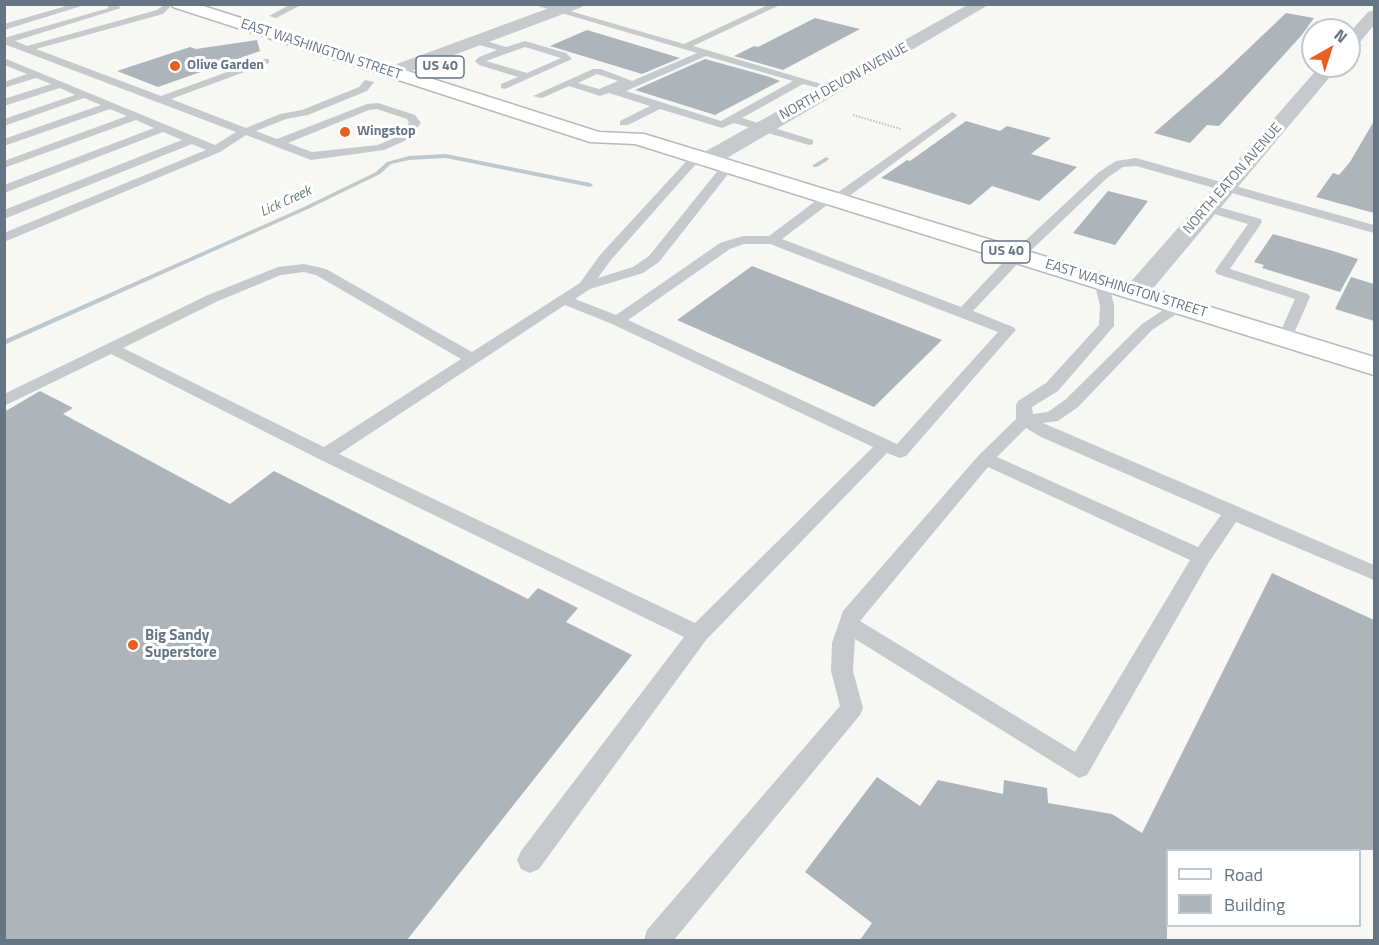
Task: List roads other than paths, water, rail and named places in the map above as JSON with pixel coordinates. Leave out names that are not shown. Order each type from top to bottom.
[{"type":"main road","name":"EAST WASHINGTON STREET","points":[[237,4],[303,25]]},
{"type":"main road","name":"EAST WASHINGTON STREET","points":[[172,5],[393,63],[597,138],[630,130]]},
{"type":"main road","name":"EAST WASHINGTON STREET","points":[[393,63],[422,61],[560,103]]},
{"type":"main road","name":"EAST WASHINGTON STREET","points":[[603,116],[630,130],[711,161],[1374,366]]},
{"type":"street","points":[[422,61],[576,4]]},
{"type":"street","name":"NORTH DEVON AVENUE","points":[[711,161],[764,127],[982,4]]},
{"type":"street","points":[[1361,30],[1374,15]]},
{"type":"street","name":"NORTH EATON AVENUE","points":[[1136,292],[1320,78]]},
{"type":"lane","points":[[4,27],[84,4]]},
{"type":"lane","points":[[5,40],[117,8],[108,4]]},
{"type":"lane","points":[[273,16],[299,4]]},
{"type":"lane","points":[[535,4],[832,89]]},
{"type":"lane","points":[[684,47],[778,4]]},
{"type":"lane","points":[[4,55],[160,12],[172,5]]},
{"type":"lane","points":[[5,40],[311,156],[364,151],[394,143],[405,137],[415,123],[411,117],[378,106],[367,107],[278,143]]},
{"type":"lane","points":[[476,41],[506,50]]},
{"type":"lane","points":[[505,87],[567,59],[567,57],[525,44],[480,61],[527,76]]},
{"type":"lane","points":[[569,83],[600,93],[612,91],[705,53]]},
{"type":"lane","points":[[162,99],[266,61]]},
{"type":"lane","points":[[4,238],[216,150],[248,131],[284,116],[304,113],[363,89],[393,63]]},
{"type":"lane","points":[[8,65],[216,150]]},
{"type":"lane","points":[[538,96],[597,71],[627,81],[612,91]]},
{"type":"lane","points":[[4,85],[36,75]]},
{"type":"lane","points":[[612,91],[722,125],[802,80]]},
{"type":"lane","points":[[4,103],[60,85]]},
{"type":"lane","points":[[4,123],[84,95]]},
{"type":"lane","points":[[630,130],[660,105]]},
{"type":"lane","points":[[4,142],[109,106]]},
{"type":"lane","points":[[772,240],[952,116]]},
{"type":"lane","points":[[4,165],[135,117]]},
{"type":"lane","points":[[734,118],[808,142]]},
{"type":"lane","points":[[4,189],[163,128]]},
{"type":"lane","points":[[4,215],[191,140]]},
{"type":"lane","points":[[585,286],[605,258],[711,161]]},
{"type":"lane","points":[[325,455],[585,286],[638,270],[654,259],[711,161]]},
{"type":"lane","points":[[963,313],[1017,255],[1102,175],[1120,164],[1136,162],[1374,229]]},
{"type":"lane","points":[[1208,208],[1256,222],[1222,271],[1303,297],[1285,339]]},
{"type":"lane","points":[[565,300],[617,321],[900,452],[1008,330],[772,240],[742,240],[725,246],[617,321]]},
{"type":"lane","points":[[4,401],[213,298],[278,271],[304,268],[321,272],[472,359]]},
{"type":"lane","points":[[1025,420],[1024,405],[1052,387],[1106,326],[1107,305],[1101,282]]},
{"type":"lane","points":[[657,940],[852,708],[842,670],[843,643],[850,616],[985,459],[1025,420],[1053,417],[1072,403],[1147,327],[1179,306]]},
{"type":"lane","points":[[111,348],[325,455],[698,634]]},
{"type":"lane","points":[[1025,420],[1047,433],[1374,573]]},
{"type":"lane","points":[[530,860],[698,634],[885,445]]},
{"type":"lane","points":[[985,459],[1202,557]]},
{"type":"lane","points":[[848,624],[1079,767],[1202,557],[1233,512]]},
{"type":"waterway","name":"Lick Creek","points":[[4,343],[306,208],[378,173],[389,163],[409,158],[446,156],[590,185]]},
{"type":"waterway","name":"Lick Creek","points":[[815,166],[826,159]]},
{"type":"place","name":"Olive Garden","points":[[175,66]]},
{"type":"place","name":"Wingstop","points":[[345,132]]},
{"type":"place","name":"Big Sandy Superstore","points":[[133,645]]}]
